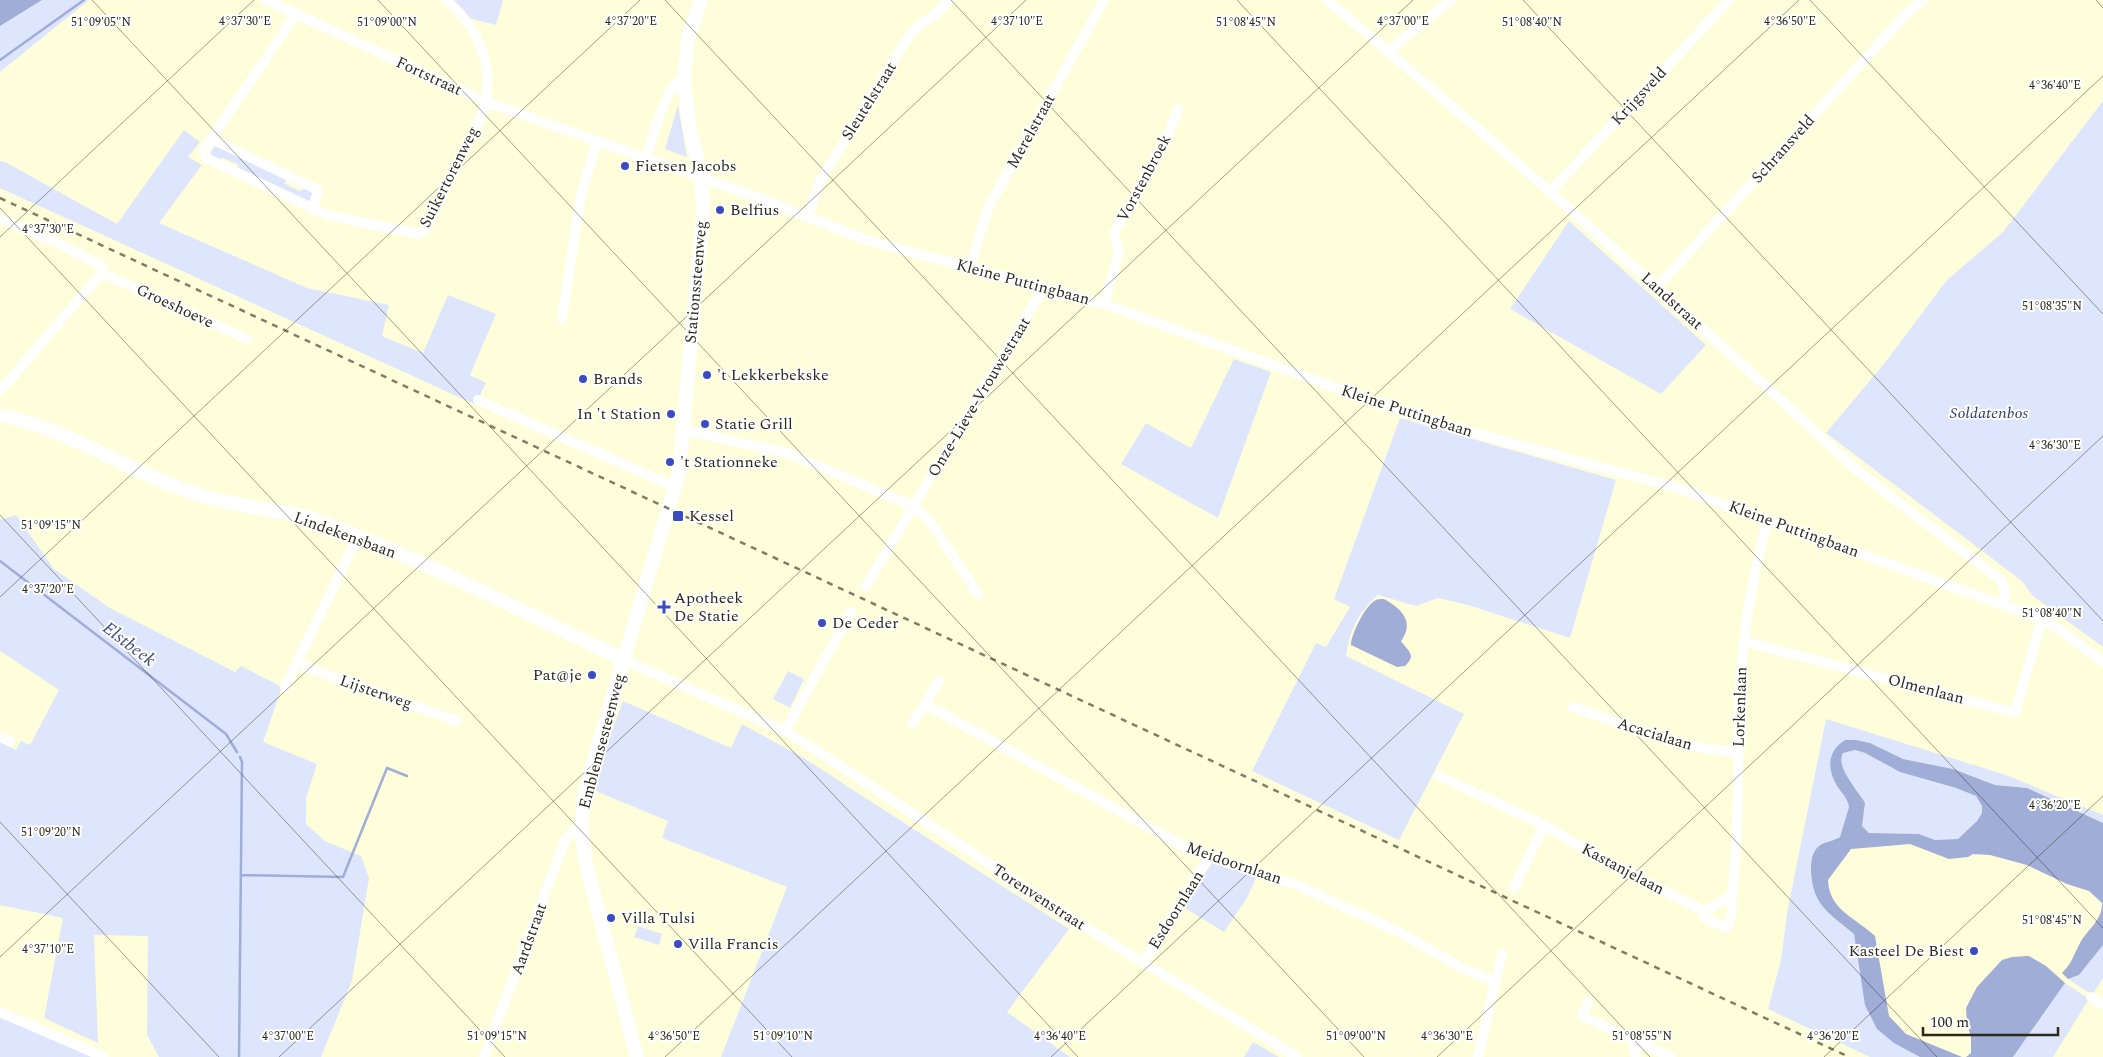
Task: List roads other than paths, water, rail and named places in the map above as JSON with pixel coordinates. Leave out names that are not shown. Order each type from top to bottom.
[{"type":"street","name":"Fortstraat","points":[[266,0],[486,102],[702,177]]},
{"type":"street","points":[[446,0],[462,14],[470,25],[485,57],[488,68],[486,102]]},
{"type":"street","name":"Stationssteenweg","points":[[668,514],[681,459],[703,213],[702,177],[689,125],[684,78],[688,39],[701,0]]},
{"type":"street","name":"Sleutelstraat","points":[[807,217],[820,182],[907,40],[919,25],[935,16],[949,0]]},
{"type":"street","name":"Merelstraat","points":[[970,268],[988,208],[1104,0]]},
{"type":"street","name":"Landstraat","points":[[1327,0],[1550,192],[1657,287],[1852,466],[2001,580],[2006,592],[2002,605]]},
{"type":"street","points":[[1388,51],[1451,0]]},
{"type":"street","name":"Krijgsveld","points":[[1550,192],[1729,0]]},
{"type":"street","name":"Schransveld","points":[[1909,11],[1912,0]]},
{"type":"street","name":"Schransveld","points":[[1657,287],[1909,11],[1923,0]]},
{"type":"street","points":[[296,14],[210,138],[318,190],[313,210]]},
{"type":"street","points":[[646,158],[670,90],[678,80],[684,78]]},
{"type":"street","name":"Suikertorenweg","points":[[210,138],[203,151],[208,159],[313,210],[414,234],[421,233],[426,229],[486,102]]},
{"type":"street","name":"Vorstenbroek","points":[[1104,304],[1119,252],[1114,233],[1168,135],[1178,109]]},
{"type":"street","points":[[562,319],[581,195],[597,141]]},
{"type":"street","name":"Kleine Puttingbaan","points":[[702,177],[883,245],[1104,304],[1367,399],[1468,432],[1677,488],[1768,519],[2042,619],[2103,662]]},
{"type":"street","name":"Groeshoeve","points":[[0,218],[54,241],[102,266],[102,273],[247,339]]},
{"type":"street","points":[[0,391],[102,273]]},
{"type":"street","name":"Onze-Lieve-Vrouwestraat","points":[[866,586],[1044,287]]},
{"type":"street","points":[[478,400],[675,487]]},
{"type":"street","name":"Lindekensbaan","points":[[0,415],[24,420],[50,429],[154,478],[186,490],[223,501],[307,517],[358,536],[624,660]]},
{"type":"street","points":[[683,430],[787,452],[913,506],[929,520],[978,594]]},
{"type":"street","name":"Emblemsesteenweg","points":[[637,1057],[583,851],[581,811],[584,794],[668,514]]},
{"type":"street","name":"Lorkenlaan","points":[[1704,910],[1705,918],[1726,928],[1729,925],[1737,852],[1738,717],[1743,641],[1756,562],[1768,519]]},
{"type":"street","points":[[285,687],[358,536]]},
{"type":"street","points":[[784,731],[850,612]]},
{"type":"street","name":"Olmenlaan","points":[[1743,641],[2015,713],[2042,619]]},
{"type":"street","name":"Lijsterweg","points":[[298,659],[304,666],[316,671],[457,721]]},
{"type":"street","name":"Torenvenstraat","points":[[624,660],[784,731],[830,759],[1079,924],[1297,1057]]},
{"type":"street","points":[[912,724],[939,681]]},
{"type":"street","name":"Meidoornlaan","points":[[925,704],[1171,839],[1209,857],[1297,885],[1401,933],[1460,967],[1495,982]]},
{"type":"street","name":"Acacialaan","points":[[1573,707],[1690,746],[1738,753]]},
{"type":"street","points":[[0,737],[10,741]]},
{"type":"street","name":"Kastanjelaan","points":[[1439,776],[1544,825],[1610,864],[1704,910]]},
{"type":"street","points":[[1514,888],[1544,825]]},
{"type":"street","name":"Aardstraat","points":[[484,1057],[565,840],[574,830],[582,828]]},
{"type":"street","name":"Esdoornlaan","points":[[1144,962],[1209,857]]},
{"type":"street","points":[[1704,910],[1732,896]]},
{"type":"street","points":[[1478,1057],[1502,954]]},
{"type":"street","points":[[2091,997],[2103,1005]]},
{"type":"street","points":[[1588,1002],[1582,1016],[1633,1040],[1653,1054],[1671,1057]]},
{"type":"street","points":[[0,1012],[104,1057]]},
{"type":"street","points":[[1633,1040],[1636,1057]]},
{"type":"water","points":[[0,0],[42,0],[0,26]]},
{"type":"water","points":[[1384,599],[1401,612],[1407,622],[1407,628],[1401,641],[1409,650],[1411,656],[1405,666],[1397,667],[1351,645],[1356,627],[1368,607],[1377,600]]},
{"type":"water","points":[[1845,740],[1870,743],[1903,759],[1953,769],[1995,785],[2027,788],[2103,823],[2103,945],[2079,975],[2068,979],[2062,973],[2069,965],[2083,938],[2099,917],[2102,903],[2089,891],[2067,884],[2027,865],[1990,855],[1973,854],[1968,857],[1949,859],[1910,844],[1851,849],[1828,880],[1833,899],[1838,906],[1875,936],[1889,1016],[1906,1034],[1962,1057],[1920,1057],[1894,1043],[1877,1029],[1865,1005],[1854,934],[1830,915],[1815,893],[1811,872],[1813,854],[1821,844],[1840,837],[1849,807],[1846,798],[1834,780],[1830,767],[1832,755],[1839,744]],"holes":[[[1855,750],[1865,753],[1900,772],[1956,788],[1976,796],[1982,806],[1982,813],[1977,821],[1958,839],[1935,840],[1919,834],[1869,833],[1862,826],[1865,803],[1845,772],[1841,759],[1843,753]]]},
{"type":"water","points":[[2029,956],[2046,966],[2065,983],[2013,1057],[1966,1057],[1971,1053],[1971,1037],[1967,1024],[1966,1008],[1977,987],[2002,960],[2012,957]]},
{"type":"waterway","points":[[0,60],[84,0]]},
{"type":"waterway","name":"Elstbeek","points":[[0,561],[226,734],[237,752]]},
{"type":"waterway","name":"Elstbeek","points":[[239,1057],[242,762],[240,757]]},
{"type":"waterway","points":[[241,875],[343,877],[387,768],[407,776]]},
{"type":"railway","points":[[0,198],[1849,1057]]},
{"type":"place","name":"Fietsen Jacobs","points":[[625,166]]},
{"type":"place","name":"Belfius","points":[[720,210]]},
{"type":"place","name":"'t Lekkerbekske","points":[[707,375]]},
{"type":"place","name":"Brands","points":[[583,379]]},
{"type":"place","name":"In 't Station","points":[[671,414]]},
{"type":"place","name":"Statie Grill","points":[[705,424]]},
{"type":"place","name":"'t Stationneke","points":[[670,462]]},
{"type":"place","name":"Kessel","points":[[678,516]]},
{"type":"place","name":"Apotheek De Statie","points":[[664,607]]},
{"type":"place","name":"De Ceder","points":[[822,623]]},
{"type":"place","name":"Pat@je","points":[[592,675]]},
{"type":"place","name":"Villa Tulsi","points":[[611,918]]},
{"type":"place","name":"Villa Francis","points":[[678,944]]},
{"type":"place","name":"Kasteel De Biest","points":[[1974,951]]},
{"type":"park label","name":"Soldatenbos","points":[[1989,413]]}]
